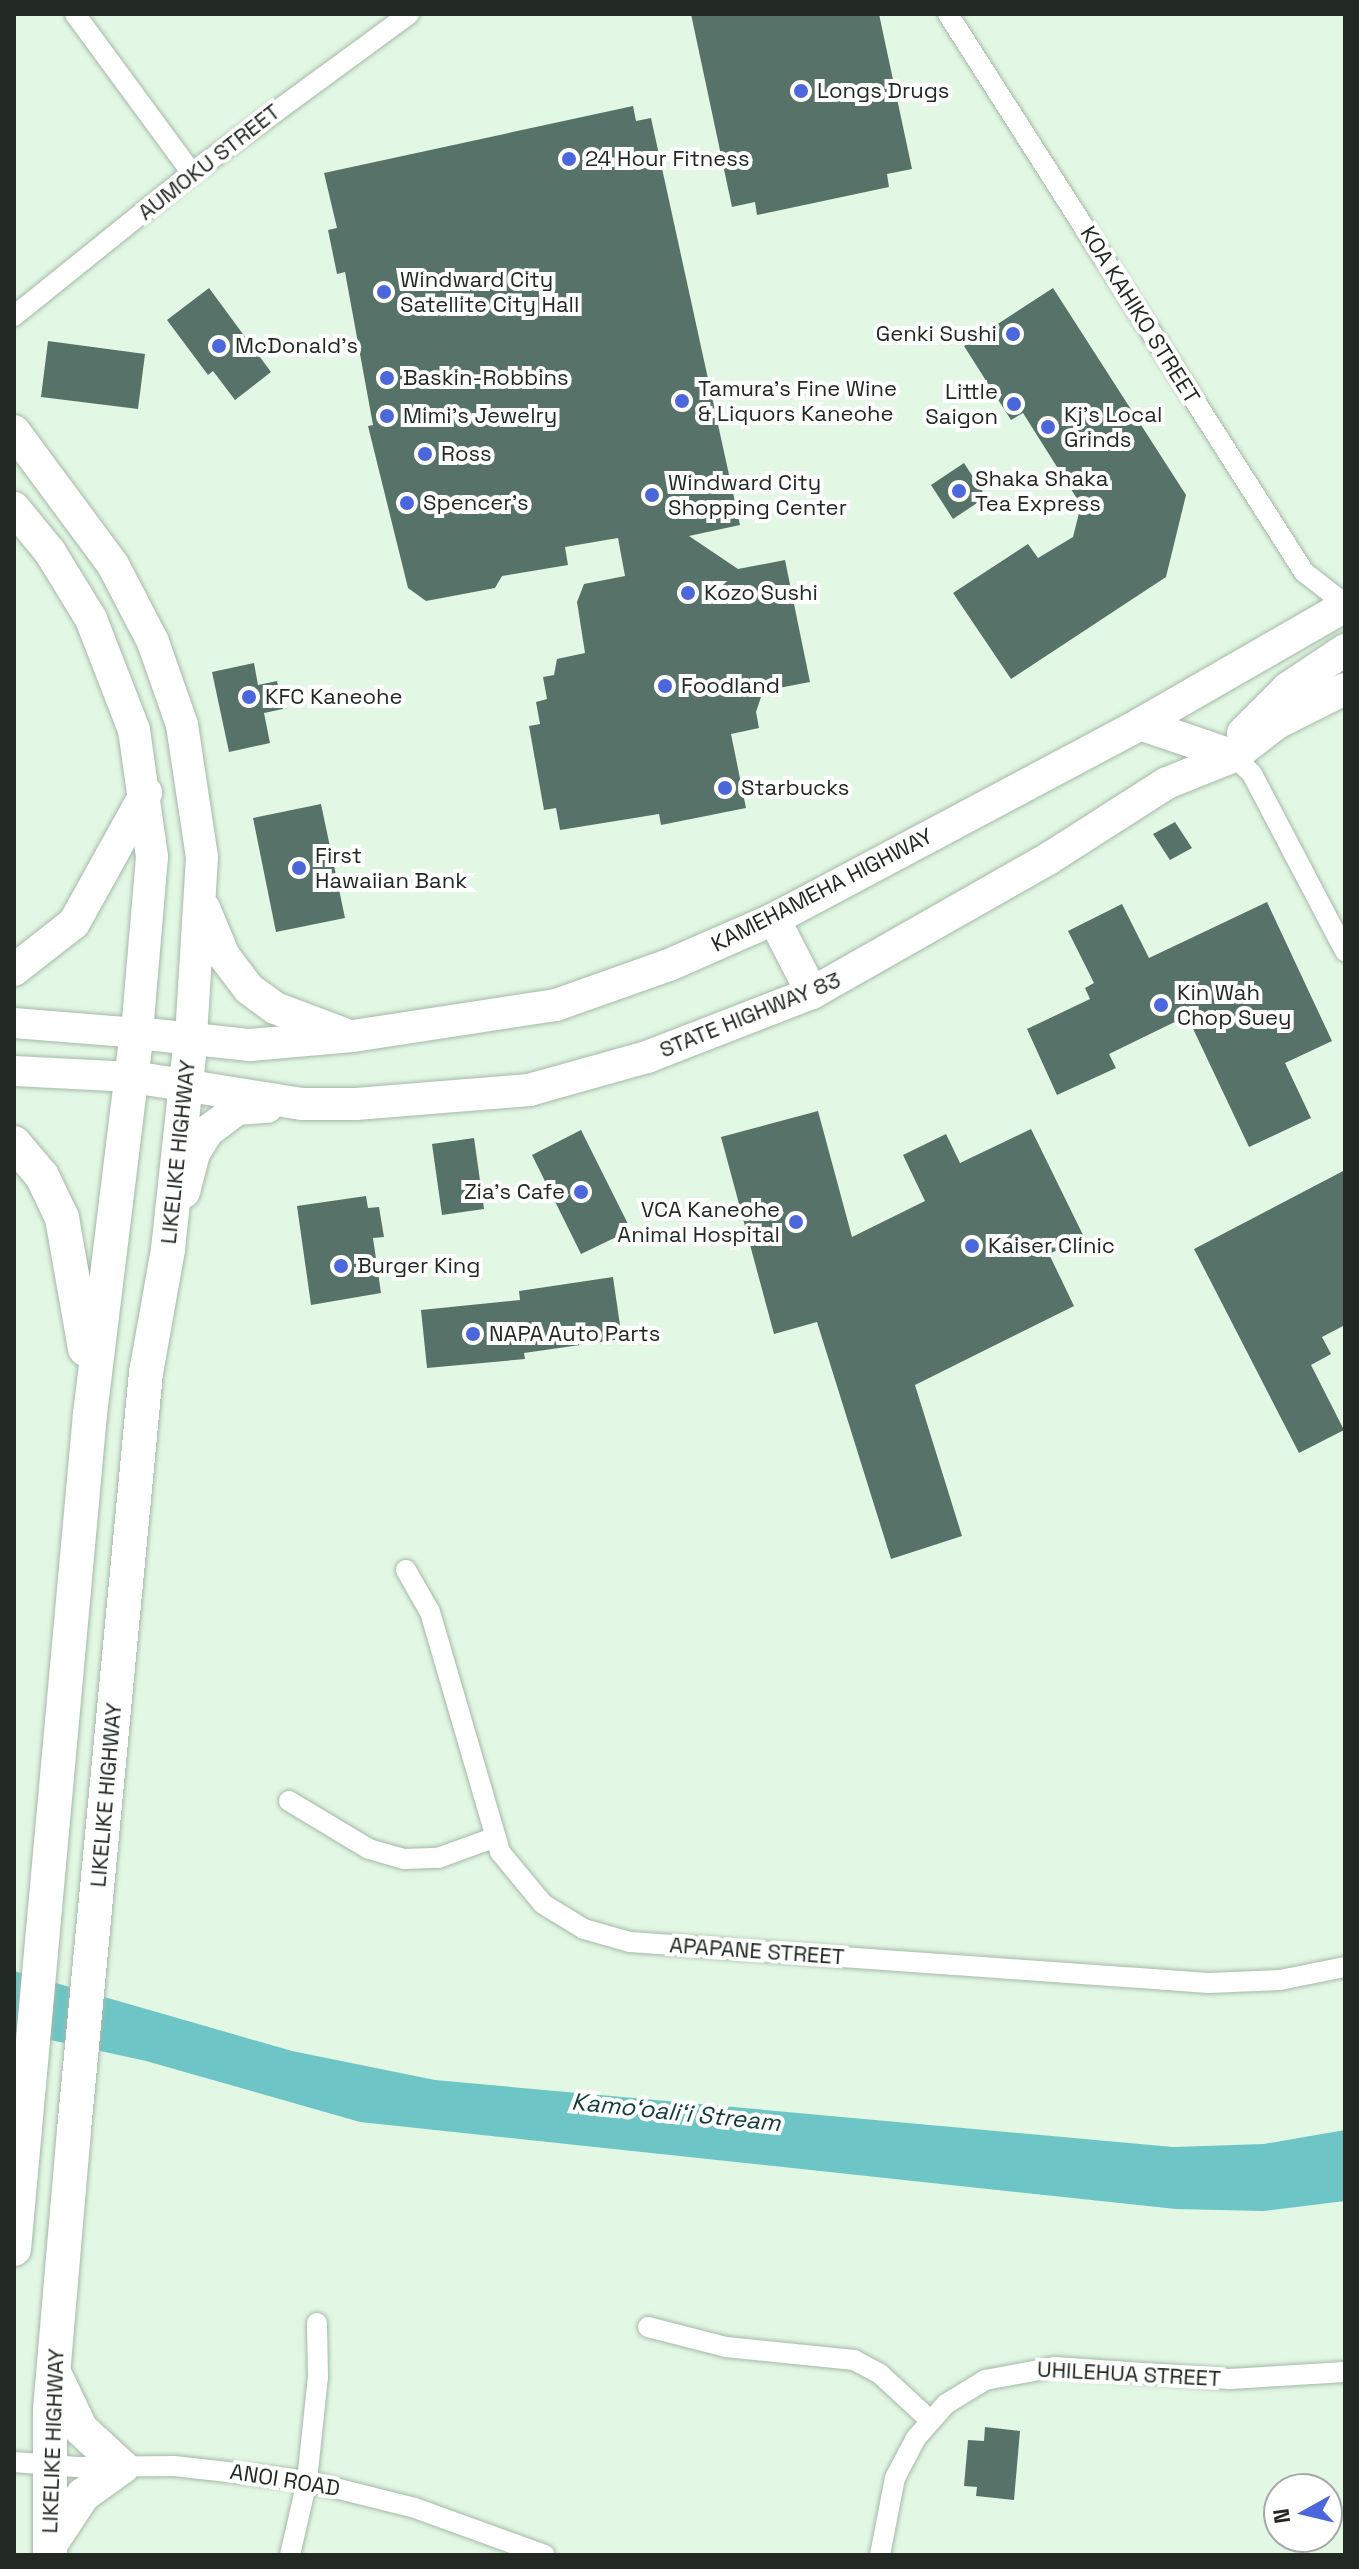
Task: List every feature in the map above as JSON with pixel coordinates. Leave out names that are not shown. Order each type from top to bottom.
[{"type":"highway","points":[[14,2249],[91,1401],[137,1033]]},
{"type":"highway","name":"LIKELIKE HIGHWAY","points":[[50,2550],[48,2464],[53,2369],[88,1985],[146,1373],[168,1249],[191,1038]]},
{"type":"highway","points":[[14,1143],[42,1176],[62,1218],[79,1293],[91,1401]]},
{"type":"highway","points":[[50,2550],[83,2495],[122,2467],[81,2429],[53,2369]]},
{"type":"main road","points":[[14,431],[113,565],[153,642],[192,767],[202,904],[191,1038]]},
{"type":"main road","points":[[14,508],[64,574],[97,631],[134,730],[146,793],[151,899],[137,1033]]},
{"type":"main road","name":"KAMEHAMEHA HIGHWAY","points":[[14,1023],[250,1045],[353,1036],[556,1005],[774,919],[1140,724],[1345,605]]},
{"type":"main road","points":[[1140,724],[1234,756],[1244,731],[1268,705],[1345,650]]},
{"type":"main road","name":"STATE HIGHWAY 83","points":[[133,1077],[302,1104],[529,1090],[647,1057],[812,993],[1035,867],[1167,783],[1234,756],[1277,723],[1345,689]]},
{"type":"main road","points":[[14,970],[74,923],[146,793]]},
{"type":"main road","points":[[202,904],[224,956],[249,989],[275,1008],[353,1036]]},
{"type":"main road","points":[[774,919],[812,993]]},
{"type":"main road","points":[[14,1071],[133,1077]]},
{"type":"main road","points":[[168,1249],[194,1153],[208,1131],[237,1109],[302,1104]]},
{"type":"street","points":[[75,14],[192,173]]},
{"type":"street","name":"AUMOKU STREET","points":[[14,316],[192,173],[409,14]]},
{"type":"street","name":"KOA KAHIKO STREET","points":[[948,14],[1304,572],[1345,605]]},
{"type":"street","points":[[1234,756],[1252,774],[1345,951]]},
{"type":"street","name":"APAPANE STREET","points":[[406,1570],[430,1612],[493,1838],[511,1871],[543,1904],[584,1929],[630,1942],[1209,1983],[1280,1980],[1345,1967]]},
{"type":"street","points":[[289,1801],[369,1849],[404,1859],[438,1858],[493,1838]]},
{"type":"street","points":[[290,2555],[307,2481],[318,2377],[317,2323]]},
{"type":"street","points":[[648,2327],[726,2347],[854,2360],[880,2374],[930,2420]]},
{"type":"street","name":"UHILEHUA STREET","points":[[880,2555],[895,2478],[930,2420],[985,2380],[1031,2368],[1230,2379],[1345,2372]]},
{"type":"street","name":"ANOI ROAD","points":[[14,2462],[174,2466],[307,2481],[415,2508],[545,2555]]},
{"type":"water","name":"Kamoʻoaliʻi Stream","points":[[14,1971],[292,2051],[435,2080],[1173,2147],[1264,2144],[1345,2130],[1345,2201],[1263,2211],[1176,2209],[360,2122],[146,2061],[14,2032]]},
{"type":"building","name":"Longs Drugs","points":[[691,14],[879,14],[912,169],[887,174],[889,187],[757,215],[755,202],[732,207]]},
{"type":"building","points":[[633,106],[636,121],[651,118],[740,525],[689,536],[738,569],[785,560],[810,682],[763,691],[756,712],[759,728],[731,734],[746,808],[661,825],[659,814],[560,830],[556,808],[544,810],[529,726],[540,724],[536,702],[547,699],[543,677],[554,675],[557,659],[585,653],[577,602],[584,584],[625,576],[618,538],[565,547],[568,565],[502,576],[495,588],[426,601],[408,588],[368,426],[373,425],[345,272],[337,274],[328,230],[337,228],[324,173]]},
{"type":"building","name":"McDonald's","points":[[209,288],[271,372],[235,400],[213,371],[208,375],[167,320]]},
{"type":"building","points":[[1053,288],[1186,495],[1166,577],[1011,679],[953,593],[1028,544],[1038,558],[1073,537],[1081,505],[1023,413],[1011,420],[964,346]]},
{"type":"building","points":[[48,341],[145,354],[138,409],[41,397]]},
{"type":"building","name":"Shaka Shaka Tea Express","points":[[964,463],[986,497],[953,519],[931,485]]},
{"type":"building","name":"KFC Kaneohe","points":[[254,663],[258,685],[277,681],[283,709],[264,713],[270,743],[229,752],[212,672]]},
{"type":"building","name":"First Hawaiian Bank","points":[[321,804],[345,918],[276,932],[253,818]]},
{"type":"building","points":[[1175,822],[1192,848],[1170,860],[1153,834]]},
{"type":"building","points":[[1267,902],[1332,1041],[1285,1063],[1311,1118],[1249,1147],[1187,1016],[1109,1054],[1116,1068],[1057,1095],[1027,1029],[1090,999],[1085,988],[1094,983],[1068,931],[1122,904],[1149,958]]},
{"type":"building","points":[[818,1111],[852,1237],[925,1201],[903,1155],[946,1134],[960,1163],[1031,1129],[1084,1237],[1049,1254],[1074,1306],[915,1385],[962,1536],[891,1559],[817,1322],[774,1334],[721,1137]]},
{"type":"building","name":"Zia's Cafe","points":[[581,1130],[631,1230],[581,1254],[532,1155]]},
{"type":"building","points":[[474,1138],[484,1209],[442,1215],[432,1144]]},
{"type":"building","points":[[1345,1170],[1345,1325],[1322,1337],[1331,1354],[1311,1365],[1344,1430],[1299,1453],[1194,1249]]},
{"type":"building","name":"Burger King","points":[[366,1196],[368,1208],[379,1207],[384,1237],[373,1238],[381,1293],[311,1305],[297,1206]]},
{"type":"building","points":[[613,1277],[622,1339],[524,1353],[525,1359],[427,1368],[421,1310],[520,1300],[519,1291]]},
{"type":"building","points":[[985,2427],[1020,2431],[1014,2500],[976,2496],[977,2487],[964,2486],[968,2440],[984,2441]]},
{"type":"place","name":"Longs Drugs","points":[[801,91]]},
{"type":"place","name":"24 Hour Fitness","points":[[569,159]]},
{"type":"place","name":"Windward City Satellite City Hall","points":[[384,292]]},
{"type":"place","name":"Genki Sushi","points":[[1013,334]]},
{"type":"place","name":"McDonald's","points":[[219,346]]},
{"type":"place","name":"Baskin-Robbins","points":[[387,378]]},
{"type":"place","name":"Tamura's Fine Wine & Liquors Kaneohe","points":[[682,401]]},
{"type":"place","name":"Little Saigon","points":[[1014,404]]},
{"type":"place","name":"Mimi's Jewelry","points":[[387,416]]},
{"type":"place","name":"Kj's Local Grinds","points":[[1048,427]]},
{"type":"place","name":"Ross","points":[[425,454]]},
{"type":"place","name":"Shaka Shaka Tea Express","points":[[959,491]]},
{"type":"place","name":"Windward City Shopping Center","points":[[652,495]]},
{"type":"place","name":"Spencer's","points":[[407,503]]},
{"type":"place","name":"Kozo Sushi","points":[[688,593]]},
{"type":"place","name":"Foodland","points":[[665,686]]},
{"type":"place","name":"KFC Kaneohe","points":[[249,697]]},
{"type":"place","name":"Starbucks","points":[[725,788]]},
{"type":"place","name":"First Hawaiian Bank","points":[[299,868]]},
{"type":"place","name":"Kin Wah Chop Suey","points":[[1161,1005]]},
{"type":"place","name":"Zia's Cafe","points":[[581,1192]]},
{"type":"place","name":"VCA Kaneohe Animal Hospital","points":[[796,1222]]},
{"type":"place","name":"Kaiser Clinic","points":[[972,1246]]},
{"type":"place","name":"Burger King","points":[[341,1266]]},
{"type":"place","name":"NAPA Auto Parts","points":[[473,1334]]}]
